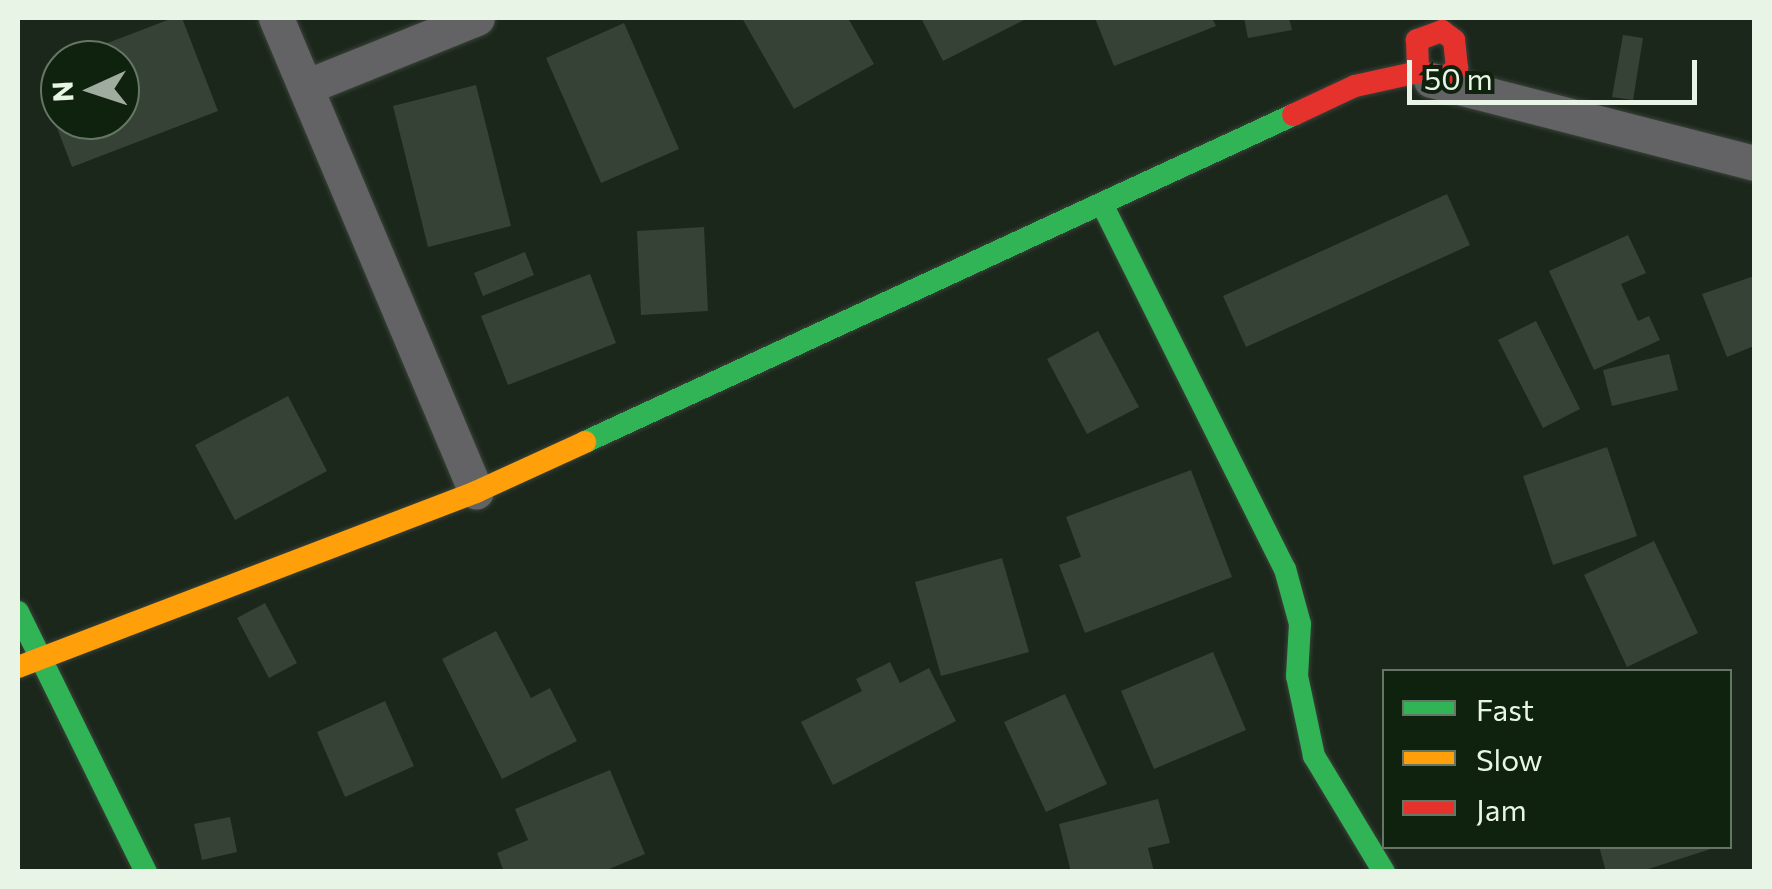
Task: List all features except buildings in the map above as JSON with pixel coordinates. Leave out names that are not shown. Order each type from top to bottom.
[{"type":"street","points":[[276,18],[308,86],[476,492]]},
{"type":"street","points":[[308,86],[477,18]]},
{"type":"street","points":[[1420,68],[1428,32],[1449,34],[1536,106]]},
{"type":"street","points":[[1420,68],[1446,78],[1449,34]]},
{"type":"street","points":[[28,665],[476,492],[1104,208],[1354,86],[1420,68],[1536,106],[1754,163]]},
{"type":"street","points":[[1104,208],[1285,569],[1300,624],[1297,676],[1308,738],[1384,872]]},
{"type":"street","points":[[18,612],[28,665],[146,872]]},
{"type":"traffic: fast","points":[[585,442],[1293,115]]},
{"type":"traffic: fast","points":[[1104,208],[1285,569],[1300,624],[1297,676],[1314,756],[1384,872]]},
{"type":"traffic: fast","points":[[18,612],[146,872]]},
{"type":"traffic: slow","points":[[18,667],[476,492],[585,442]]},
{"type":"traffic: jam","points":[[1293,115],[1355,86],[1418,72],[1445,78],[1457,68],[1454,40],[1442,31],[1417,40],[1418,72]]}]
